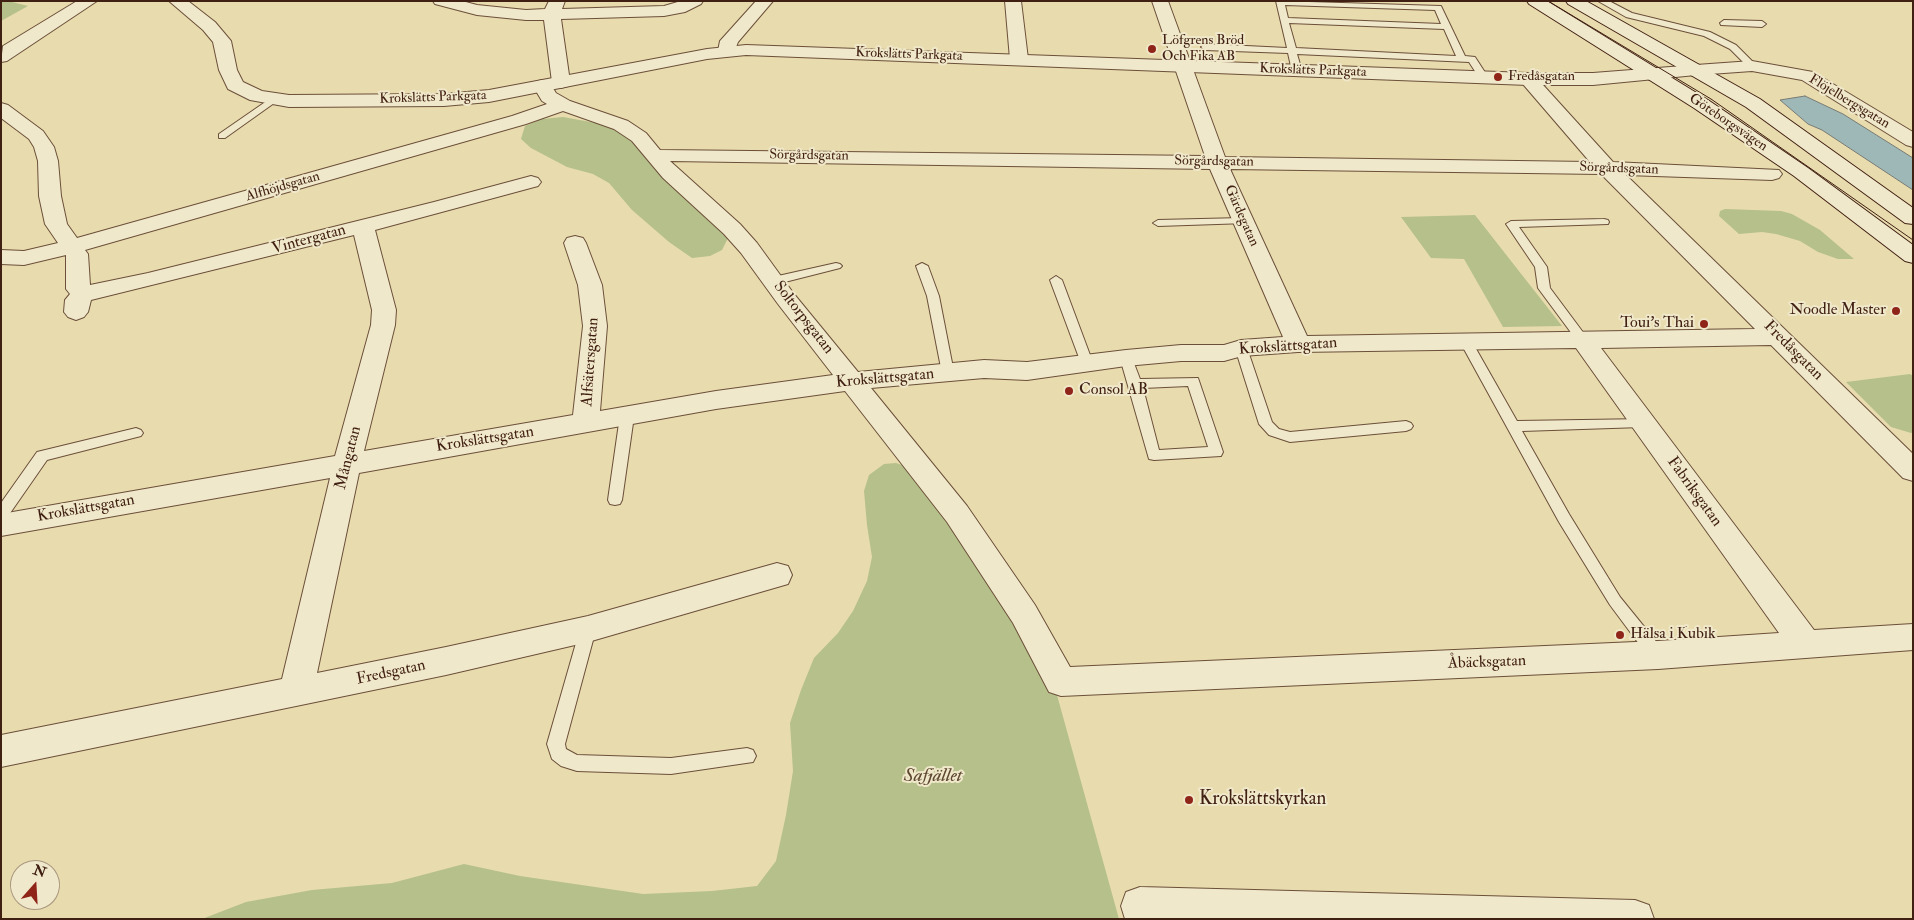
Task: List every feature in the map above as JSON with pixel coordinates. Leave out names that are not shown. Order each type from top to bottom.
[{"type":"street","points":[[1,57],[9,50],[89,1]]},
{"type":"street","name":"Krokslätts Parkgata","points":[[177,1],[209,26],[222,41],[228,70],[235,85],[257,96],[310,101],[464,99],[502,94],[555,91],[727,51],[765,50],[1019,58],[1297,71],[1528,79],[1593,79],[1696,70]]},
{"type":"street","points":[[441,1],[461,7],[516,14],[555,8],[664,11],[679,8],[695,1]]},
{"type":"street","points":[[727,51],[729,41],[765,1]]},
{"type":"street","points":[[1013,1],[1019,58]]},
{"type":"street","name":"Gärdegatan","points":[[1160,1],[1217,162],[1298,344]]},
{"type":"street","name":"Göteborgsvägen","points":[[1536,1],[1653,74],[1801,172],[1913,256]]},
{"type":"street","name":"Göteborgsvägen","points":[[1574,1],[1753,103],[1913,218]]},
{"type":"street","points":[[555,8],[555,91]]},
{"type":"street","name":"Flöjelbergsgatan","points":[[1696,70],[1752,66],[1798,74],[1815,80],[1913,141]]},
{"type":"street","name":"Fredåsgatan","points":[[1528,79],[1607,168],[1913,471]]},
{"type":"street","name":"Soltorpsgatan","points":[[555,91],[621,125],[639,137],[670,174],[732,229],[957,514],[1024,614],[1061,682]]},
{"type":"street","name":"Alfhöjdsgatan","points":[[1,257],[24,258],[42,255],[519,120],[555,91]]},
{"type":"street","points":[[1,109],[36,135],[44,147],[48,162],[50,196],[56,224],[77,254],[78,289],[85,292],[77,300],[76,312]]},
{"type":"street","name":"Sörgårdsgatan","points":[[655,156],[1607,168],[1772,174]]},
{"type":"street","name":"Vintergatan","points":[[85,292],[93,293],[148,280],[441,207],[531,182]]},
{"type":"street","name":"Mångatan","points":[[296,692],[347,462],[383,325],[384,310],[363,226]]},
{"type":"street","name":"Alfsätersgatan","points":[[575,243],[590,285],[595,326],[586,423]]},
{"type":"street","name":"Krokslättsgatan","points":[[2,523],[347,462],[716,400],[853,381],[984,369],[1027,371],[1126,358],[1181,353],[1224,353],[1241,348],[1298,344],[1465,340],[1779,337]]},
{"type":"street","name":"Fabriksgatan","points":[[1582,339],[1806,646]]},
{"type":"street","name":"Fredsgatan","points":[[1,751],[446,662],[588,629],[777,575]]},
{"type":"street","name":"Åbäcksgatan","points":[[1061,682],[1658,656],[1913,637]]},
{"type":"street","points":[[1142,913],[1636,919]]},
{"type":"lane","points":[[1602,1],[1628,15],[1708,34],[1733,47],[1752,66]]},
{"type":"lane","points":[[1297,71],[1280,2],[1438,8],[1462,59]]},
{"type":"lane","points":[[1284,20],[1447,27]]},
{"type":"lane","points":[[1708,34],[1722,21],[1762,24]]},
{"type":"lane","points":[[1205,48],[1472,59],[1482,76]]},
{"type":"lane","points":[[222,136],[274,99]]},
{"type":"lane","points":[[1158,223],[1243,222]]},
{"type":"lane","points":[[1582,339],[1544,288],[1541,267],[1511,224],[1604,222]]},
{"type":"lane","points":[[773,281],[836,266]]},
{"type":"lane","points":[[922,266],[933,296],[948,373]]},
{"type":"lane","points":[[1056,280],[1087,363]]},
{"type":"lane","points":[[1465,340],[1564,518],[1616,601],[1658,656]]},
{"type":"lane","points":[[1241,348],[1266,424],[1274,432],[1290,437],[1406,426]]},
{"type":"lane","points":[[1126,358],[1136,384],[1154,455],[1216,452],[1193,381],[1136,384]]},
{"type":"lane","points":[[615,500],[627,416]]},
{"type":"lane","points":[[1514,426],[1642,422]]},
{"type":"lane","points":[[2,523],[42,456],[136,434]]},
{"type":"lane","points":[[588,629],[556,744],[558,753],[567,760],[577,763],[671,766],[747,756]]},
{"type":"green space","points":[[1,1],[8,1],[28,6],[1,21]]},
{"type":"green space","points":[[563,117],[607,125],[634,142],[728,238],[722,250],[710,256],[692,258],[669,242],[632,210],[609,183],[593,174],[567,167],[531,148],[521,139],[525,126],[542,119]]},
{"type":"green space","points":[[1725,209],[1781,211],[1792,214],[1820,230],[1854,259],[1838,259],[1818,252],[1800,241],[1776,234],[1762,232],[1739,234],[1719,216],[1720,211]]},
{"type":"green space","points":[[1475,215],[1562,326],[1503,327],[1464,259],[1431,258],[1401,217]]},
{"type":"green space","points":[[1910,374],[1913,376],[1913,432],[1911,433],[1891,427],[1846,382]]},
{"type":"green space","name":"Safjället","points":[[896,463],[914,469],[1052,677],[1119,919],[202,919],[246,902],[312,890],[392,883],[464,864],[520,876],[643,894],[712,891],[757,886],[776,861],[793,771],[790,723],[801,690],[814,658],[838,633],[853,611],[867,581],[872,557],[864,491],[869,475],[884,464]]},
{"type":"water","points":[[1805,96],[1843,114],[1913,158],[1913,190],[1822,130],[1808,124],[1780,100]]},
{"type":"tram line","points":[[1548,1],[1711,99],[1913,240]]},
{"type":"place","name":"Löfgrens Bröd Och Fika AB","points":[[1152,49]]},
{"type":"place","name":"Fredåsgatan","points":[[1498,77]]},
{"type":"place","name":"Noodle Master","points":[[1896,311]]},
{"type":"place","name":"Toui's Thai","points":[[1704,324]]},
{"type":"place","name":"Consol AB","points":[[1069,391]]},
{"type":"place","name":"Hälsa i Kubik","points":[[1620,635]]},
{"type":"place","name":"Krokslättskyrkan","points":[[1189,800]]}]
